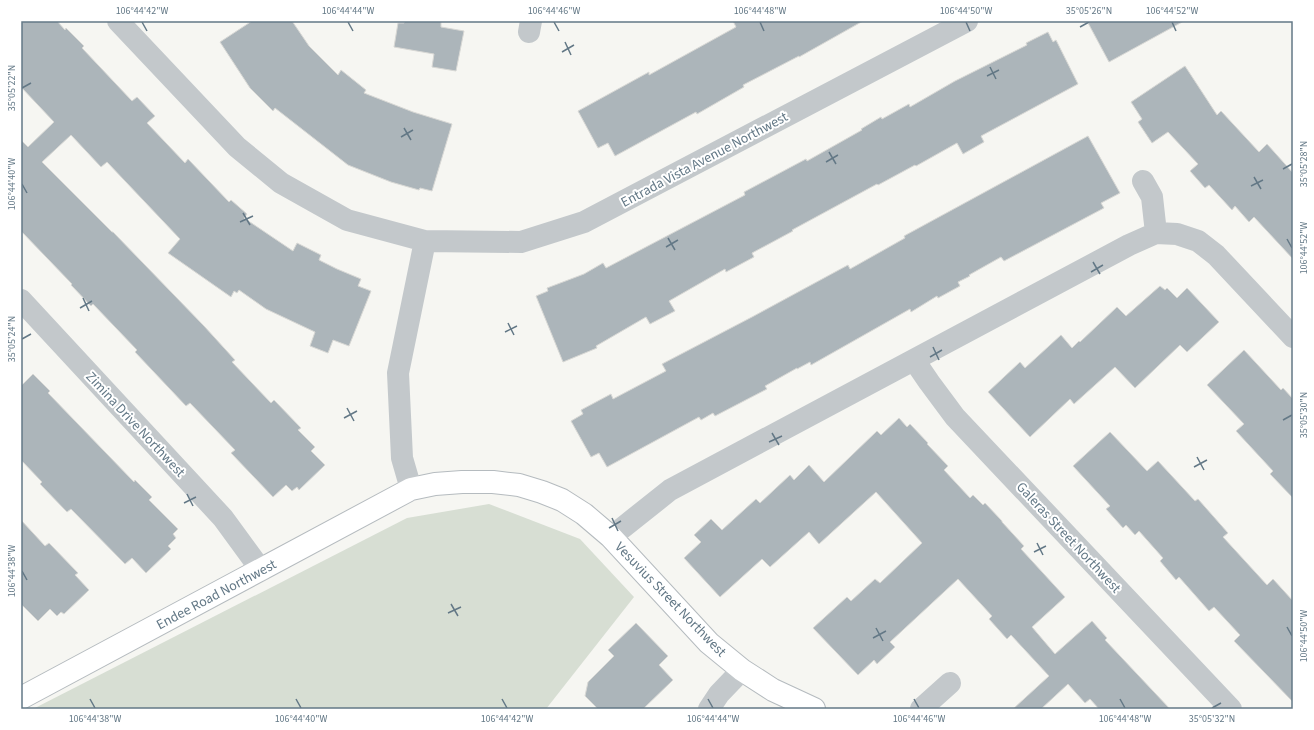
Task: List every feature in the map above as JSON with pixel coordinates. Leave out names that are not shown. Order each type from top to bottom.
[{"type":"street","name":"Entrada Vista Avenue Northwest","points":[[118,21],[237,147],[280,183],[347,220],[425,241],[521,242],[584,222],[967,21]]},
{"type":"street","points":[[1143,181],[1152,197],[1156,233]]},
{"type":"street","points":[[611,537],[670,490],[1129,245],[1156,233],[1177,234],[1198,241],[1216,255],[1293,337]]},
{"type":"street","points":[[411,489],[402,458],[398,372],[425,241]]},
{"type":"street","name":"Zimina Drive Northwest","points":[[21,300],[223,518],[261,570]]},
{"type":"street","name":"Galeras Street Northwest","points":[[914,360],[955,417],[1231,709]]},
{"type":"street","name":"Vesuvius Street Northwest","points":[[411,489],[435,484],[493,482],[519,485],[562,500],[584,514],[611,537],[710,643],[742,670],[774,690],[814,709]]},
{"type":"street","name":"Endee Road Northwest","points":[[21,698],[411,489]]},
{"type":"street","points":[[709,709],[719,694],[742,670]]},
{"type":"street","points":[[921,709],[950,683]]},
{"type":"shaded area","points":[[489,504],[580,539],[634,597],[546,709],[33,709],[407,518]]},
{"type":"building","points":[[21,21],[57,21],[84,46],[82,48],[132,101],[137,97],[155,116],[147,123],[185,163],[188,159],[229,202],[231,200],[247,214],[244,218],[293,251],[297,243],[321,255],[319,260],[361,279],[358,286],[371,291],[349,346],[333,340],[328,353],[310,346],[315,332],[266,309],[239,290],[237,293],[234,291],[231,297],[168,253],[180,239],[107,162],[101,167],[71,135],[42,162],[113,232],[204,326],[235,360],[232,362],[271,403],[274,400],[301,428],[298,430],[315,447],[311,451],[325,465],[299,490],[297,487],[292,491],[286,485],[273,497],[231,453],[235,450],[190,403],[186,406],[135,352],[137,350],[93,304],[91,306],[21,231],[21,140],[28,147],[54,122],[21,87]]},
{"type":"building","points":[[252,21],[292,21],[309,46],[338,75],[341,70],[366,90],[364,93],[413,112],[452,124],[432,191],[420,188],[419,190],[391,182],[348,165],[275,108],[273,111],[250,88],[220,42]]},
{"type":"building","points":[[405,21],[441,21],[441,27],[464,31],[456,71],[432,67],[434,54],[394,47],[398,23],[404,23]]},
{"type":"building","points":[[733,21],[863,21],[799,57],[743,85],[744,87],[697,114],[696,112],[615,156],[608,143],[598,148],[578,111],[649,72],[649,75],[736,27]]},
{"type":"building","points":[[1087,21],[1184,21],[1109,62]]},
{"type":"building","points":[[1048,32],[1053,42],[1056,40],[1078,84],[981,136],[984,142],[963,154],[957,143],[916,166],[915,165],[878,185],[877,184],[792,230],[793,231],[752,253],[754,257],[726,272],[725,269],[669,301],[675,311],[650,324],[646,317],[596,346],[597,348],[563,362],[536,296],[548,291],[547,288],[584,274],[603,263],[606,268],[745,195],[744,192],[806,159],[807,161],[862,130],[861,129],[881,117],[882,119],[909,104],[910,107],[955,81],[1027,45],[1026,43]]},
{"type":"building","points":[[1185,66],[1217,115],[1221,111],[1259,152],[1267,144],[1293,173],[1293,259],[1254,217],[1249,222],[1235,206],[1232,210],[1209,185],[1205,188],[1190,171],[1198,164],[1168,132],[1152,143],[1138,122],[1142,119],[1131,102]]},
{"type":"building","points":[[1088,136],[1120,193],[1101,203],[1104,208],[1004,261],[1001,257],[958,282],[960,286],[938,298],[937,296],[911,312],[910,309],[811,365],[810,362],[797,368],[765,386],[767,389],[715,416],[713,413],[701,420],[699,417],[607,467],[599,453],[591,457],[571,421],[583,414],[581,410],[611,394],[613,399],[666,371],[662,364],[848,265],[850,269],[905,238],[904,236]]},
{"type":"building","points":[[1160,286],[1165,290],[1167,288],[1177,298],[1187,288],[1219,322],[1187,352],[1180,345],[1135,388],[1115,367],[1074,404],[1070,399],[1030,437],[988,392],[1020,362],[1025,368],[1061,335],[1072,348],[1117,307],[1126,316]]},
{"type":"building","points":[[1244,350],[1281,390],[1283,388],[1293,399],[1293,498],[1270,474],[1273,471],[1236,431],[1244,424],[1207,385]]},
{"type":"building","points":[[33,374],[50,391],[48,393],[134,482],[135,480],[152,497],[149,500],[178,529],[173,534],[176,538],[168,546],[171,549],[146,573],[132,558],[125,564],[71,509],[67,512],[40,484],[42,482],[21,460],[21,386]]},
{"type":"building","points":[[899,418],[907,427],[910,424],[928,443],[927,444],[948,466],[944,470],[970,498],[973,495],[983,505],[985,503],[1002,521],[1024,546],[1021,549],[1065,597],[1032,627],[1055,654],[1092,621],[1107,638],[1105,640],[1170,709],[1099,709],[1090,699],[1085,703],[1068,684],[1041,709],[1013,709],[1049,676],[1011,635],[1007,639],[989,619],[992,616],[958,579],[890,642],[895,647],[877,664],[874,660],[858,675],[813,628],[847,597],[851,601],[875,579],[880,583],[922,543],[876,492],[819,544],[809,532],[770,567],[762,559],[720,597],[684,558],[701,542],[694,535],[711,519],[722,530],[756,499],[760,503],[790,475],[794,480],[809,465],[824,482],[877,431],[881,435]]},
{"type":"building","points":[[1110,432],[1147,471],[1158,461],[1195,501],[1198,499],[1228,533],[1223,537],[1267,585],[1273,579],[1293,601],[1293,702],[1234,641],[1240,635],[1214,607],[1209,611],[1179,577],[1176,580],[1160,561],[1163,558],[1139,531],[1135,535],[1126,525],[1123,528],[1106,509],[1110,506],[1073,466]]},
{"type":"building","points":[[21,520],[45,546],[49,543],[78,573],[75,575],[89,590],[64,614],[61,612],[57,616],[50,609],[38,621],[21,604]]},
{"type":"building","points":[[636,623],[668,656],[659,665],[673,680],[643,709],[598,709],[585,696],[588,682],[614,656],[608,650]]}]
